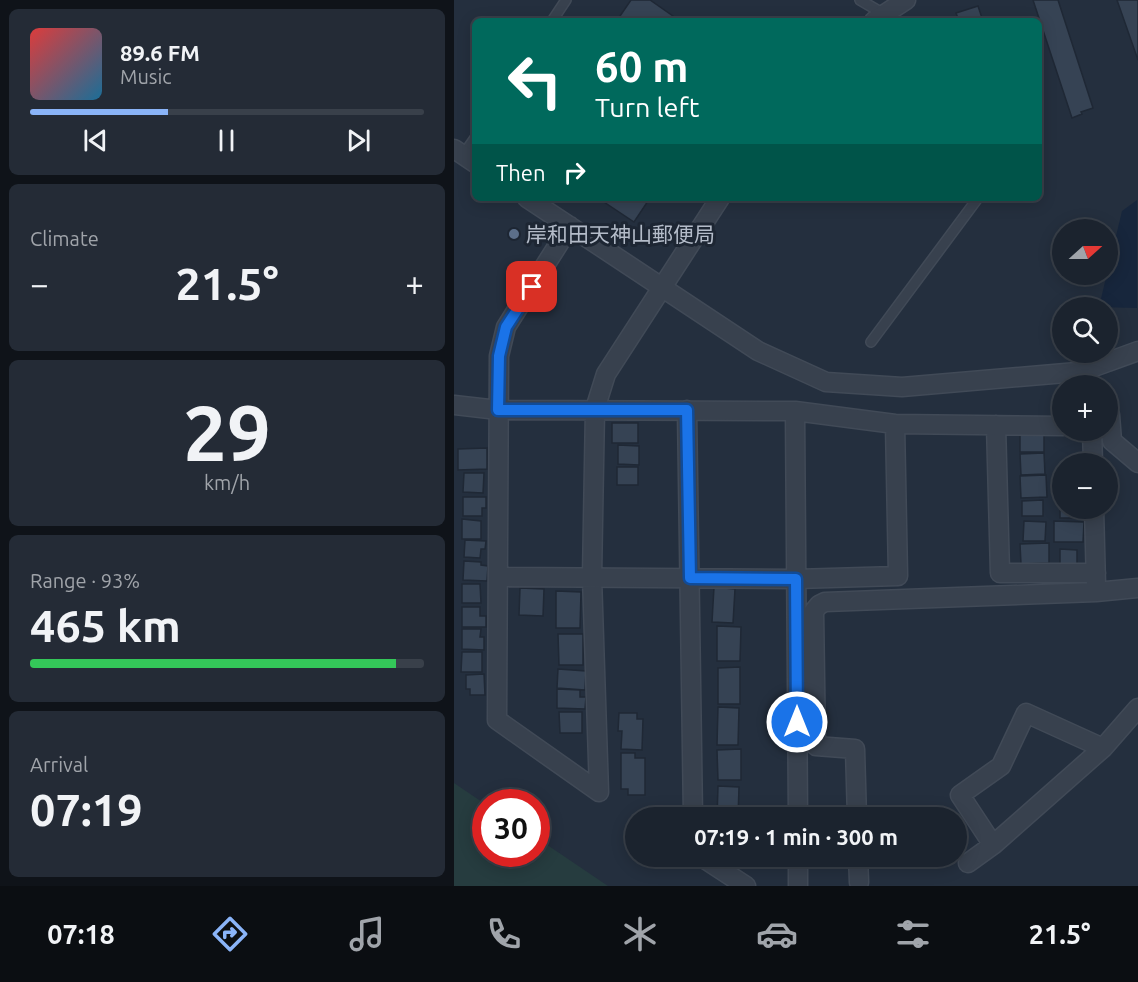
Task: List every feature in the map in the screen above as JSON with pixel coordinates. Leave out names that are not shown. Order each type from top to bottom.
[{"type":"street","points":[[886,18],[906,0]]},
{"type":"street","points":[[532,201],[758,351],[826,382],[902,387],[1052,380]]},
{"type":"street","points":[[570,226],[506,327],[499,356],[497,720],[599,792],[592,577],[595,409],[606,374],[718,201]]},
{"type":"street","points":[[1083,375],[1094,368],[1138,351]]},
{"type":"street","points":[[454,405],[498,410],[795,411],[895,424],[1052,426]]},
{"type":"street","points":[[687,410],[693,807]]},
{"type":"street","points":[[795,411],[798,807]]},
{"type":"street","points":[[498,577],[796,579],[898,576],[895,424]]},
{"type":"street","points":[[996,425],[1000,573],[1096,573]]},
{"type":"street","points":[[1112,441],[1138,463]]},
{"type":"street","points":[[1094,519],[1096,592]]},
{"type":"street","points":[[857,807],[855,749],[816,746],[814,611],[818,605],[826,602],[1096,592],[1138,588]]},
{"type":"street","points":[[968,863],[994,845],[1103,748],[1138,708]]},
{"type":"street","points":[[994,845],[960,795],[1001,766],[1026,713],[1103,748]]},
{"type":"street","points":[[717,867],[746,886]]},
{"type":"street","points":[[798,867],[798,886]]},
{"type":"street","points":[[858,867],[859,882]]},
{"type":"lane","points":[[554,18],[566,0]]},
{"type":"lane","points":[[860,0],[884,18]]},
{"type":"lane","points":[[464,156],[472,143]]},
{"type":"lane","points":[[871,342],[976,201]]},
{"type":"green space","points":[[454,783],[472,795],[472,867],[550,867],[550,847],[608,886],[454,886]]},
{"type":"water","points":[[1137,200],[1137,308],[1118,308],[1118,297],[1101,297],[1104,285],[1118,285],[1118,228],[1122,211]]},
{"type":"building","points":[[631,0],[650,0],[676,18],[623,18],[620,16]]},
{"type":"building","points":[[1033,0],[1058,0],[1093,108],[1072,118],[1042,27],[1042,18],[1039,18]]},
{"type":"building","points":[[1117,0],[1138,0],[1138,60]]},
{"type":"building","points":[[978,6],[982,18],[958,18],[956,13]]},
{"type":"building","points":[[602,201],[648,201],[634,222]]},
{"type":"building","points":[[612,423],[638,423],[638,443],[612,443]]},
{"type":"building","points":[[1020,432],[1044,432],[1044,452],[1020,452]]},
{"type":"building","points":[[618,445],[639,446],[639,465],[618,464]]},
{"type":"building","points":[[487,448],[487,469],[458,470],[458,449]]},
{"type":"building","points":[[1044,453],[1045,474],[1021,475],[1020,454]]},
{"type":"building","points":[[617,467],[638,467],[638,485],[617,485]]},
{"type":"building","points":[[464,473],[484,473],[483,493],[463,492]]},
{"type":"building","points":[[1046,475],[1047,497],[1021,498],[1020,476]]},
{"type":"building","points":[[463,497],[486,497],[486,508],[482,508],[482,516],[463,516]]},
{"type":"building","points":[[1043,500],[1043,516],[1022,516],[1022,501]]},
{"type":"building","points":[[462,519],[481,521],[481,539],[462,539]]},
{"type":"building","points":[[1024,521],[1046,522],[1045,541],[1023,541]]},
{"type":"building","points":[[1054,521],[1084,522],[1083,542],[1054,542]]},
{"type":"building","points":[[465,540],[486,541],[485,549],[481,549],[480,558],[464,557]]},
{"type":"building","points":[[1049,543],[1049,563],[1021,564],[1020,544]]},
{"type":"building","points":[[1060,549],[1077,550],[1077,565],[1060,564]]},
{"type":"building","points":[[464,561],[481,562],[481,565],[488,566],[487,581],[463,580]]},
{"type":"building","points":[[462,584],[480,584],[481,603],[462,603]]},
{"type":"building","points":[[714,587],[735,589],[733,623],[712,622]]},
{"type":"building","points":[[520,588],[544,589],[543,616],[519,615]]},
{"type":"building","points":[[556,591],[581,592],[580,628],[556,628]]},
{"type":"building","points":[[462,607],[480,607],[480,616],[486,616],[486,627],[462,627]]},
{"type":"building","points":[[717,626],[741,627],[740,661],[717,661]]},
{"type":"building","points":[[462,629],[481,629],[480,637],[484,637],[484,650],[462,649]]},
{"type":"building","points":[[558,634],[583,634],[583,665],[559,665]]},
{"type":"building","points":[[462,652],[482,652],[482,672],[461,672]]},
{"type":"building","points":[[740,667],[740,704],[718,704],[718,668]]},
{"type":"building","points":[[558,669],[586,671],[585,690],[557,688]]},
{"type":"building","points":[[484,674],[485,695],[470,695],[470,689],[466,689],[466,675]]},
{"type":"building","points":[[557,689],[580,690],[580,697],[586,697],[585,709],[557,708]]},
{"type":"building","points":[[718,707],[739,708],[738,745],[717,745]]},
{"type":"building","points":[[559,712],[582,712],[582,733],[560,733]]},
{"type":"building","points":[[619,713],[637,713],[637,719],[643,719],[642,750],[621,749],[622,731],[618,731]]},
{"type":"building","points":[[741,749],[741,780],[718,780],[717,750]]},
{"type":"building","points":[[621,753],[635,753],[635,758],[645,758],[645,795],[628,795],[628,789],[621,789]]},
{"type":"building","points":[[718,786],[739,787],[738,807],[717,807]]},
{"type":"place","name":"岸和田天神山郵便局","points":[[514,234]]},
{"type":"route","points":[[532,287],[506,327],[499,356],[498,410],[687,410],[690,578],[796,579],[797,722]]}]
